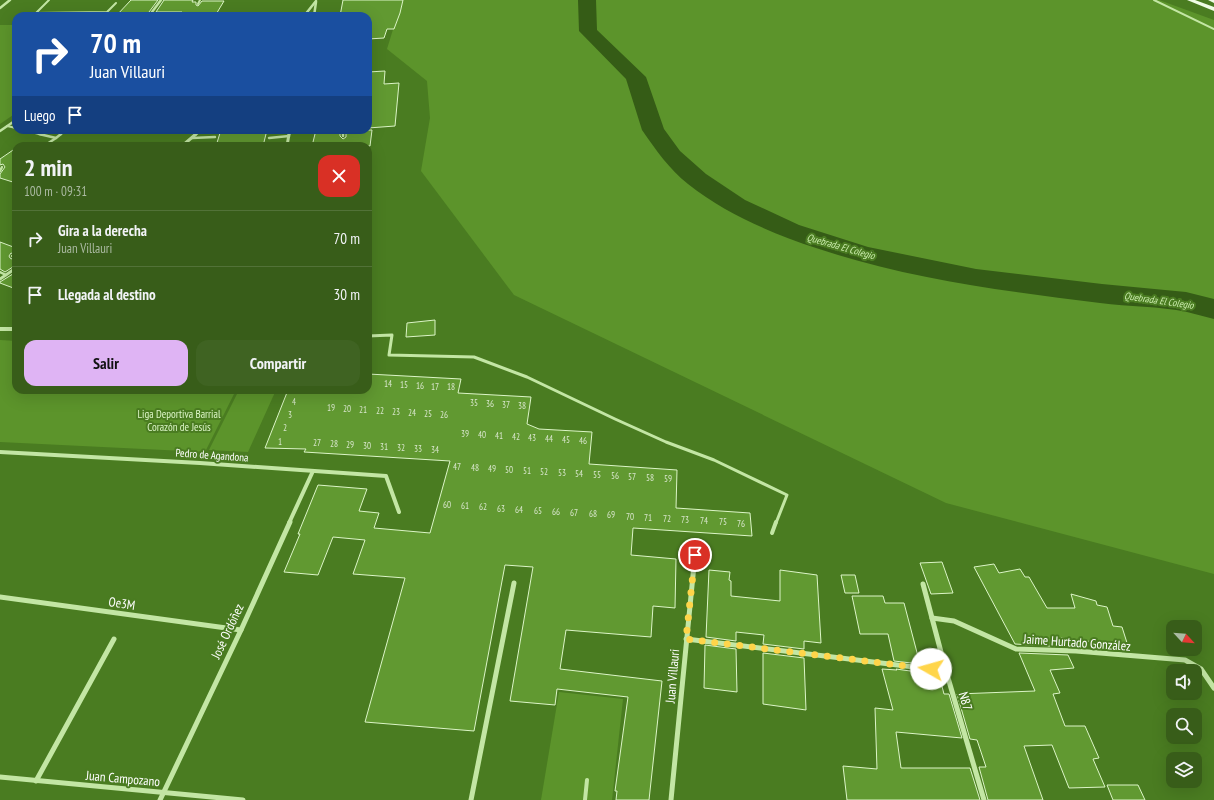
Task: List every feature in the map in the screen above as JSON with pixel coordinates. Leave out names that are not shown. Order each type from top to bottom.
[{"type":"main road","points":[[1190,0],[1214,9]]},
{"type":"street","points":[[1,7],[10,0]]},
{"type":"street","points":[[152,12],[161,0]]},
{"type":"street","points":[[307,12],[316,1]]},
{"type":"street","points":[[315,12],[316,1]]},
{"type":"street","points":[[0,131],[12,123]]},
{"type":"street","points":[[187,142],[196,134]]},
{"type":"street","points":[[288,142],[289,136]]},
{"type":"street","points":[[0,279],[12,272]]},
{"type":"street","points":[[0,329],[12,329]]},
{"type":"street","name":"Pedro de Agandona","points":[[0,452],[200,463],[386,476],[399,512]]},
{"type":"street","name":"José Ordóñez","points":[[160,800],[241,630],[313,471]]},
{"type":"street","name":"Juan Villauri","points":[[671,800],[695,555]]},
{"type":"street","points":[[471,800],[514,583]]},
{"type":"street","name":"N87","points":[[923,584],[946,671],[984,800]]},
{"type":"street","name":"Oe3M","points":[[0,597],[241,630]]},
{"type":"street","name":"Jaime Hurtado González","points":[[932,618],[954,621],[1016,649],[1076,651],[1185,660],[1202,669],[1214,688]]},
{"type":"street","points":[[36,781],[114,639]]},
{"type":"street","points":[[686,639],[946,671]]},
{"type":"street","name":"Juan Campozano","points":[[0,777],[243,800]]},
{"type":"lane","points":[[37,12],[49,0]]},
{"type":"lane","points":[[198,4],[200,0]]},
{"type":"lane","points":[[1154,0],[1214,29]]},
{"type":"lane","points":[[107,12],[116,3]]},
{"type":"lane","points":[[7,126],[12,127]]},
{"type":"lane","points":[[40,134],[56,138]]},
{"type":"lane","points":[[50,142],[61,134]]},
{"type":"lane","points":[[269,138],[289,136]]},
{"type":"lane","points":[[192,138],[215,137]]},
{"type":"lane","points":[[0,171],[2,167]]},
{"type":"lane","points":[[0,272],[6,275]]},
{"type":"lane","points":[[372,336],[392,335],[389,355],[474,357],[528,377],[622,423],[666,442],[714,460],[787,495],[772,533]]},
{"type":"lane","points":[[585,800],[587,780]]},
{"type":"green space","points":[[402,0],[1159,0],[1214,20],[1214,574],[946,503],[514,295],[421,171],[430,118],[427,81],[387,49]]},
{"type":"green space","points":[[0,25],[12,25],[12,116],[0,124]]},
{"type":"green space","name":"Liga Deportiva Barrial Corazón de Jesús","points":[[0,340],[12,341],[12,394],[234,394],[205,452],[0,442]]},
{"type":"green space","points":[[237,394],[274,394],[248,452],[209,450]]},
{"type":"green space","points":[[559,692],[623,699],[612,800],[541,800]]},
{"type":"building","points":[[131,0],[158,0],[149,12],[120,12]]},
{"type":"building","points":[[164,0],[193,0],[192,2],[196,2],[196,5],[198,6],[202,1],[224,1],[217,12],[156,12]]},
{"type":"building","points":[[343,0],[403,0],[394,29],[387,29],[384,38],[372,39],[372,12],[341,12]]},
{"type":"building","points":[[385,71],[384,84],[399,83],[395,126],[372,128],[372,72]]},
{"type":"building","points":[[220,134],[266,134],[264,142],[217,142]]},
{"type":"building","points":[[315,134],[340,134],[343,139],[346,137],[346,134],[372,134],[370,142],[313,142]]},
{"type":"building","points":[[12,151],[12,182],[0,178],[0,174],[5,167],[3,164],[0,165],[0,159]]},
{"type":"building","points":[[0,242],[12,246],[12,253],[9,256],[12,259],[12,268],[5,272],[0,269]]},
{"type":"building","points":[[12,274],[12,288],[0,282]]},
{"type":"building","points":[[435,320],[435,335],[406,337],[407,323]]},
{"type":"building","points":[[372,374],[461,379],[458,393],[531,397],[527,424],[539,429],[592,432],[589,464],[677,470],[676,508],[750,513],[752,536],[633,528],[631,555],[676,559],[675,608],[653,606],[651,637],[566,630],[560,669],[662,681],[649,800],[616,800],[617,791],[615,791],[628,697],[557,689],[555,705],[510,701],[533,567],[505,565],[474,731],[365,722],[405,578],[353,574],[365,540],[333,537],[318,575],[284,572],[318,485],[367,489],[359,511],[379,513],[374,528],[430,533],[450,461],[304,452],[306,449],[265,448],[286,394],[372,394]]},
{"type":"building","points":[[942,562],[953,593],[931,594],[920,563]]},
{"type":"building","points":[[994,564],[999,573],[1020,569],[1025,577],[1029,577],[1047,608],[1075,608],[1071,594],[1096,601],[1097,605],[1107,607],[1113,626],[1122,627],[1128,646],[1061,638],[1065,647],[1015,644],[974,567]]},
{"type":"building","points":[[709,570],[730,572],[729,580],[731,581],[731,596],[780,601],[780,570],[817,575],[821,643],[804,641],[804,649],[763,644],[764,635],[736,632],[736,641],[706,637]]},
{"type":"building","points":[[841,575],[855,575],[859,593],[845,593]]},
{"type":"building","points":[[852,596],[883,596],[885,603],[904,603],[920,664],[894,661],[888,634],[860,634]]},
{"type":"building","points":[[705,645],[736,649],[737,692],[704,688]]},
{"type":"building","points":[[763,653],[804,658],[806,710],[763,704]]},
{"type":"building","points":[[1019,653],[1068,655],[1074,668],[1050,670],[1060,693],[1053,694],[1065,726],[1085,726],[1099,758],[1093,759],[1105,787],[1069,788],[1052,745],[1024,746],[1043,800],[988,800],[979,767],[986,767],[977,740],[970,739],[957,694],[1035,691]]},
{"type":"building","points":[[882,669],[897,670],[896,669],[939,675],[944,694],[949,694],[962,738],[896,732],[901,768],[970,768],[980,800],[847,800],[843,766],[877,769],[875,708],[893,710]]},
{"type":"building","points":[[1107,785],[1138,785],[1145,800],[1113,800]]},
{"type":"waterway","name":"Quebrada El Colegio","points":[[587,0],[588,31],[636,77],[653,130],[672,156],[697,179],[736,205],[790,231],[864,255],[976,278],[1102,294],[1186,302],[1214,309]]},
{"type":"route","points":[[695,555],[686,639],[931,669]]}]
